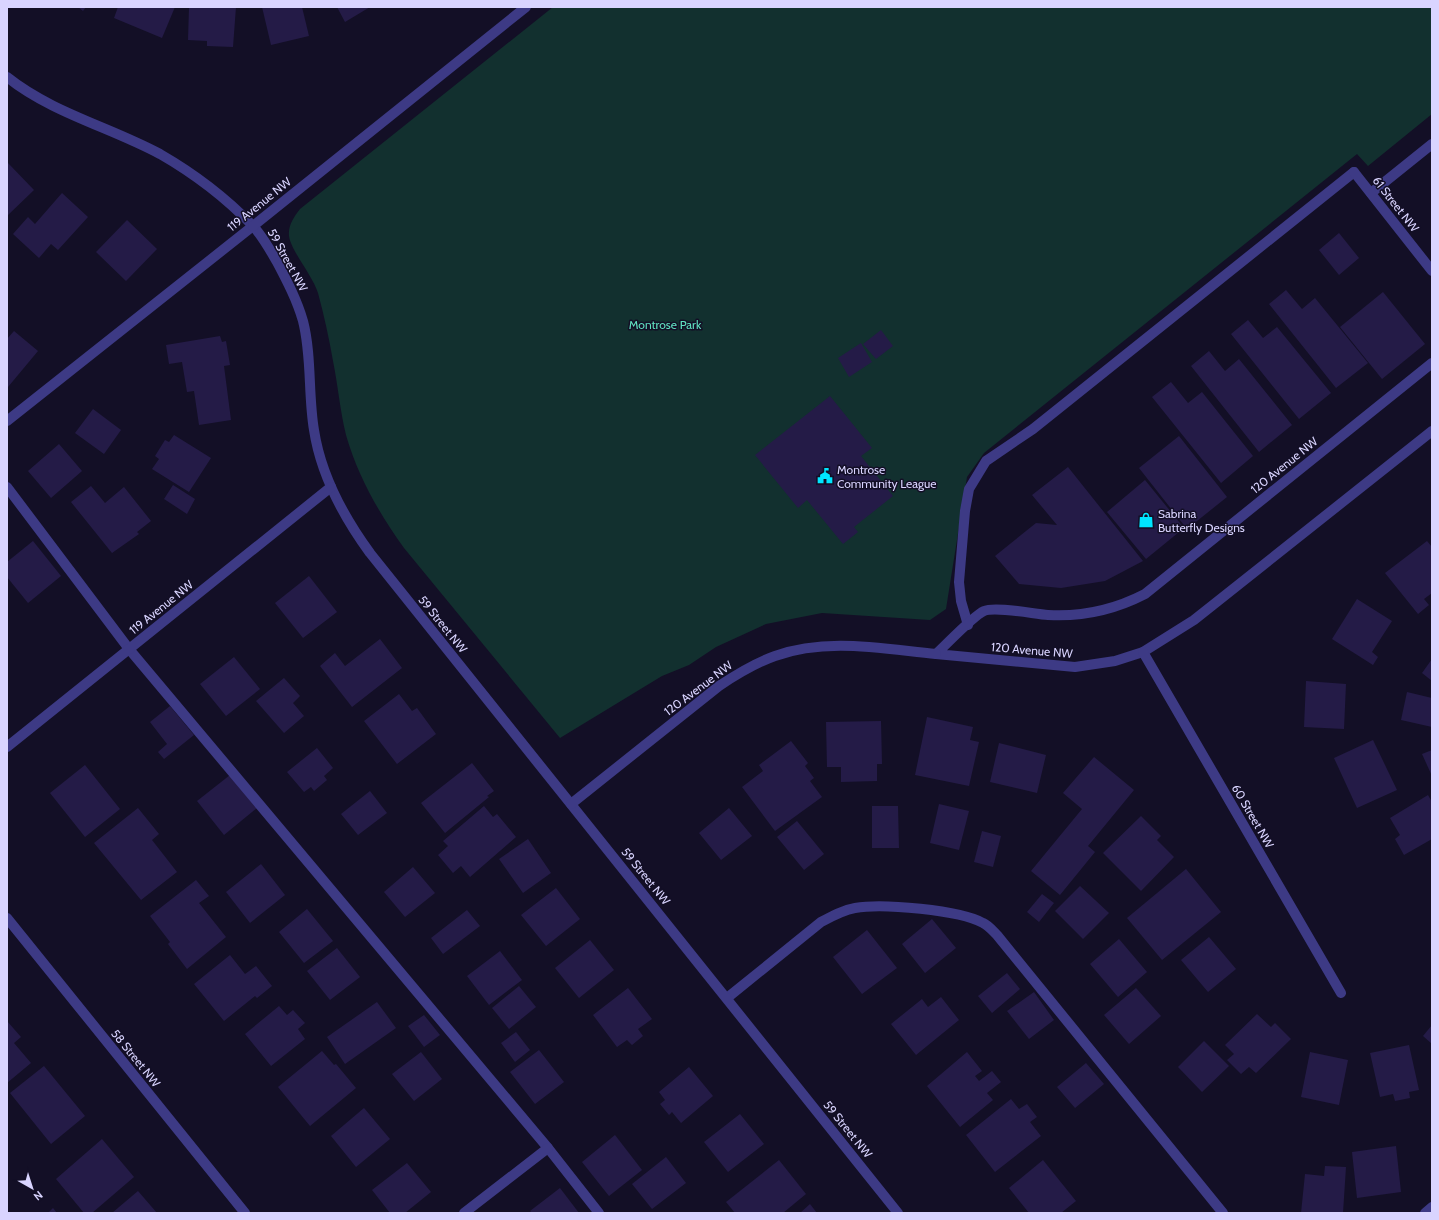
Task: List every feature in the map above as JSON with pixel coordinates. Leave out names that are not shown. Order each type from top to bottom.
[{"type":"street","name":"119 Avenue NW","points":[[7,421],[526,7]]},
{"type":"street","name":"59 Street NW","points":[[7,77],[18,86],[76,116],[159,154],[223,198],[253,226],[286,279],[303,321],[314,431],[320,456],[331,487],[345,517],[370,553],[728,998],[898,1213]]},
{"type":"street","points":[[1370,193],[1432,144]]},
{"type":"street","name":"61 Street NW","points":[[968,625],[961,601],[959,582],[965,511],[969,489],[986,461],[1033,429],[1354,172],[1432,271]]},
{"type":"street","name":"120 Avenue NW","points":[[936,654],[983,611],[989,610],[1079,615],[1105,611],[1127,604],[1145,594],[1432,363]]},
{"type":"street","name":"120 Avenue NW","points":[[571,804],[718,686],[743,670],[776,656],[801,649],[851,646],[1075,667],[1108,663],[1142,652],[1194,620],[1432,431]]},
{"type":"street","points":[[7,487],[129,649],[548,1148],[599,1213]]},
{"type":"street","name":"119 Avenue NW","points":[[7,747],[331,487]]},
{"type":"street","name":"60 Street NW","points":[[1142,652],[1341,993]]},
{"type":"street","points":[[728,998],[821,922],[838,913],[855,908],[887,906],[955,914],[984,923],[997,935],[1223,1213]]},
{"type":"street","name":"58 Street NW","points":[[7,918],[245,1213]]},
{"type":"street","points":[[464,1213],[548,1148]]},
{"type":"street","points":[[1425,1213],[1432,1207]]},
{"type":"green space","name":"Montrose Park","points":[[553,7],[1432,7],[1432,114],[1368,166],[1357,154],[984,453],[967,477],[946,609],[930,620],[822,613],[766,624],[716,647],[689,665],[662,676],[560,738],[404,548],[370,494],[363,480],[346,435],[330,344],[318,293],[312,279],[294,249],[289,236],[289,228],[300,209]]},
{"type":"building","points":[[78,7],[86,7],[83,11]]},
{"type":"building","points":[[118,7],[175,7],[162,38],[114,18]]},
{"type":"building","points":[[189,7],[236,7],[233,47],[207,46],[207,41],[188,40]]},
{"type":"building","points":[[262,7],[302,7],[309,36],[271,45]]},
{"type":"building","points":[[337,7],[370,7],[345,22]]},
{"type":"building","points":[[7,162],[34,190],[7,216]]},
{"type":"building","points":[[62,193],[88,217],[58,250],[51,244],[39,258],[13,234],[28,217],[35,224]]},
{"type":"building","points":[[127,220],[157,249],[126,281],[96,252]]},
{"type":"building","points":[[1339,233],[1359,258],[1339,275],[1319,250]]},
{"type":"building","points":[[1286,290],[1302,309],[1315,298],[1368,363],[1336,388],[1269,304]]},
{"type":"building","points":[[1383,292],[1425,344],[1382,379],[1340,327]]},
{"type":"building","points":[[1248,320],[1263,338],[1277,327],[1331,393],[1299,419],[1231,334]]},
{"type":"building","points":[[881,330],[893,346],[876,359],[863,344]]},
{"type":"building","points":[[14,331],[38,351],[8,387],[7,339]]},
{"type":"building","points":[[220,336],[222,342],[226,341],[230,365],[224,366],[231,420],[199,425],[194,391],[187,392],[182,362],[169,364],[166,345]]},
{"type":"building","points":[[861,343],[872,362],[849,377],[838,358]]},
{"type":"building","points":[[1209,351],[1225,371],[1239,359],[1292,425],[1259,452],[1191,366]]},
{"type":"building","points":[[1171,382],[1188,403],[1202,392],[1253,456],[1221,483],[1152,397]]},
{"type":"building","name":"Montrose Community League","points":[[830,396],[872,448],[861,456],[893,496],[854,527],[858,532],[843,544],[807,500],[798,508],[755,455]]},
{"type":"building","points":[[93,409],[121,430],[104,454],[75,433]]},
{"type":"building","points":[[174,435],[211,458],[189,492],[152,469],[159,459],[155,456],[165,440],[169,442]]},
{"type":"building","points":[[1179,436],[1227,497],[1187,529],[1139,468]]},
{"type":"building","points":[[59,444],[82,471],[51,498],[28,471]]},
{"type":"building","points":[[1068,467],[1143,561],[1105,581],[1061,588],[1019,584],[995,556],[1036,523],[1057,525],[1032,495]]},
{"type":"building","name":"Sabrina Butterfly Designs","points":[[1145,480],[1184,528],[1146,559],[1107,512]]},
{"type":"building","points":[[173,485],[195,499],[187,514],[164,499]]},
{"type":"building","points":[[91,486],[105,503],[124,487],[151,521],[137,532],[139,534],[112,553],[71,502]]},
{"type":"building","points":[[33,541],[61,576],[28,603],[7,577],[7,562]]},
{"type":"building","points":[[1427,541],[1432,547],[1432,593],[1424,599],[1429,605],[1418,614],[1385,573]]},
{"type":"building","points":[[309,576],[337,612],[303,638],[275,603]]},
{"type":"building","points":[[1357,599],[1392,621],[1372,652],[1378,657],[1373,665],[1332,639]]},
{"type":"building","points":[[380,639],[402,668],[352,707],[320,666],[335,653],[345,666]]},
{"type":"building","points":[[234,657],[260,689],[226,716],[200,684]]},
{"type":"building","points":[[1432,659],[1432,681],[1422,673]]},
{"type":"building","points":[[284,678],[300,696],[293,703],[304,716],[284,733],[256,701]]},
{"type":"building","points":[[1306,681],[1346,684],[1344,729],[1304,727]]},
{"type":"building","points":[[1407,692],[1432,698],[1432,727],[1401,720]]},
{"type":"building","points":[[399,694],[412,711],[417,708],[436,734],[397,764],[364,721]]},
{"type":"building","points":[[170,706],[194,735],[164,759],[158,752],[167,744],[150,722]]},
{"type":"building","points":[[927,717],[973,727],[970,740],[979,742],[969,786],[915,775]]},
{"type":"building","points":[[881,721],[882,764],[877,764],[877,781],[841,782],[841,767],[827,767],[826,722]]},
{"type":"building","points":[[1373,740],[1397,790],[1357,808],[1334,758]]},
{"type":"building","points":[[791,741],[808,763],[805,766],[814,778],[810,781],[822,797],[775,831],[742,787],[763,771],[759,765]]},
{"type":"building","points":[[999,743],[1046,755],[1037,793],[990,782]]},
{"type":"building","points":[[317,748],[333,768],[324,776],[327,780],[314,791],[311,787],[304,792],[287,772]]},
{"type":"building","points":[[1432,750],[1432,776],[1422,754]]},
{"type":"building","points":[[1094,757],[1134,790],[1088,846],[1095,852],[1060,895],[1031,871],[1082,809],[1063,793]]},
{"type":"building","points":[[472,763],[494,791],[487,796],[489,797],[445,833],[421,803]]},
{"type":"building","points":[[85,765],[120,809],[85,837],[50,793]]},
{"type":"building","points":[[230,775],[257,808],[224,835],[197,801]]},
{"type":"building","points":[[370,791],[387,813],[358,835],[341,814]]},
{"type":"building","points":[[1428,795],[1432,802],[1432,839],[1404,855],[1395,839],[1400,835],[1390,818]]},
{"type":"building","points":[[939,804],[969,811],[959,850],[930,843]]},
{"type":"building","points":[[484,806],[493,817],[497,814],[516,837],[470,877],[461,866],[453,873],[438,855],[448,846],[443,841]]},
{"type":"building","points":[[872,806],[898,806],[899,848],[872,848]]},
{"type":"building","points":[[138,808],[159,834],[152,840],[177,872],[141,900],[94,843]]},
{"type":"building","points":[[729,808],[752,836],[721,860],[699,833]]},
{"type":"building","points":[[1141,816],[1161,836],[1157,840],[1174,857],[1141,891],[1103,853]]},
{"type":"building","points":[[797,821],[824,854],[804,870],[777,837]]},
{"type":"building","points":[[982,831],[1001,836],[993,867],[974,862]]},
{"type":"building","points":[[528,839],[551,873],[523,893],[499,859]]},
{"type":"building","points":[[261,864],[285,895],[250,923],[226,892]]},
{"type":"building","points":[[413,867],[435,893],[405,917],[384,892]]},
{"type":"building","points":[[1186,869],[1221,912],[1162,960],[1127,918]]},
{"type":"building","points":[[196,880],[209,896],[199,903],[226,937],[187,969],[168,944],[170,942],[150,916]]},
{"type":"building","points":[[1080,886],[1109,913],[1083,939],[1055,911]]},
{"type":"building","points":[[556,888],[580,919],[546,946],[521,915]]},
{"type":"building","points":[[1042,894],[1054,903],[1039,922],[1027,912]]},
{"type":"building","points":[[307,909],[333,941],[304,963],[279,932]]},
{"type":"building","points":[[467,910],[480,926],[443,954],[431,938]]},
{"type":"building","points":[[932,919],[956,948],[925,973],[902,944]]},
{"type":"building","points":[[867,930],[897,968],[862,994],[833,957]]},
{"type":"building","points":[[1209,937],[1236,969],[1208,992],[1181,960]]},
{"type":"building","points":[[1119,939],[1147,972],[1118,997],[1090,964]]},
{"type":"building","points":[[590,940],[614,970],[579,998],[555,968]]},
{"type":"building","points":[[337,948],[360,977],[330,1000],[307,971]]},
{"type":"building","points":[[500,951],[522,980],[489,1005],[467,976]]},
{"type":"building","points":[[230,955],[245,974],[256,966],[272,986],[257,998],[255,996],[224,1021],[194,984]]},
{"type":"building","points":[[1007,973],[1020,989],[992,1013],[978,996]]},
{"type":"building","points":[[519,986],[536,1007],[509,1029],[492,1008]]},
{"type":"building","points":[[628,988],[652,1019],[638,1029],[643,1036],[632,1045],[627,1040],[617,1047],[593,1015]]},
{"type":"building","points":[[1136,988],[1161,1016],[1129,1044],[1104,1015]]},
{"type":"building","points":[[1034,992],[1054,1020],[1029,1039],[1007,1011]]},
{"type":"building","points":[[941,997],[959,1020],[916,1055],[891,1024],[922,999],[928,1007]]},
{"type":"building","points":[[377,1002],[396,1028],[345,1064],[327,1037]]},
{"type":"building","points":[[279,1006],[287,1015],[293,1010],[305,1023],[298,1029],[305,1039],[271,1066],[245,1034]]},
{"type":"building","points":[[1257,1014],[1271,1027],[1275,1023],[1291,1039],[1256,1073],[1249,1067],[1241,1074],[1227,1060],[1234,1054],[1225,1045]]},
{"type":"building","points":[[424,1015],[440,1035],[424,1047],[408,1026]]},
{"type":"building","points":[[7,1021],[21,1037],[14,1043],[31,1063],[7,1083]]},
{"type":"building","points":[[1432,1025],[1432,1044],[1423,1036]]},
{"type":"building","points":[[516,1032],[530,1050],[515,1062],[501,1043]]},
{"type":"building","points":[[1204,1041],[1229,1066],[1202,1092],[1178,1067]]},
{"type":"building","points":[[1409,1045],[1419,1090],[1409,1092],[1410,1098],[1395,1101],[1393,1094],[1380,1097],[1370,1053]]},
{"type":"building","points":[[539,1050],[564,1082],[535,1104],[510,1072]]},
{"type":"building","points":[[322,1051],[334,1065],[336,1064],[356,1088],[310,1126],[278,1087]]},
{"type":"building","points":[[421,1052],[442,1079],[414,1101],[392,1074]]},
{"type":"building","points":[[967,1052],[982,1071],[975,1076],[979,1081],[992,1071],[1001,1082],[987,1093],[993,1100],[960,1127],[927,1086]]},
{"type":"building","points":[[1310,1052],[1348,1060],[1339,1105],[1301,1097]]},
{"type":"building","points":[[1086,1063],[1104,1084],[1075,1108],[1057,1087]]},
{"type":"building","points":[[44,1066],[85,1116],[51,1144],[10,1093]]},
{"type":"building","points":[[689,1067],[713,1096],[681,1123],[672,1112],[669,1115],[660,1104],[665,1100],[659,1092]]},
{"type":"building","points":[[1011,1099],[1019,1109],[1027,1104],[1037,1117],[1030,1122],[1041,1136],[995,1172],[966,1135]]},
{"type":"building","points":[[364,1108],[390,1139],[356,1167],[331,1136]]},
{"type":"building","points":[[740,1114],[764,1144],[728,1172],[704,1142]]},
{"type":"building","points":[[615,1135],[642,1170],[609,1196],[582,1162]]},
{"type":"building","points":[[102,1139],[134,1177],[92,1213],[84,1213],[56,1179]]},
{"type":"building","points":[[1396,1146],[1401,1192],[1357,1198],[1352,1152]]},
{"type":"building","points":[[666,1157],[686,1183],[652,1209],[632,1184]]},
{"type":"building","points":[[779,1160],[806,1194],[783,1213],[735,1213],[726,1202]]},
{"type":"building","points":[[1043,1160],[1076,1201],[1061,1213],[1029,1213],[1009,1188]]},
{"type":"building","points":[[407,1163],[431,1192],[405,1213],[390,1213],[372,1190]]},
{"type":"building","points":[[1325,1166],[1346,1167],[1343,1213],[1301,1213],[1305,1174],[1324,1176]]},
{"type":"building","points":[[560,1188],[579,1213],[532,1213],[530,1211]]},
{"type":"building","points":[[138,1191],[157,1213],[112,1213]]},
{"type":"building","points":[[810,1204],[817,1213],[800,1213]]},
{"type":"building","points":[[53,1208],[57,1213],[48,1213]]},
{"type":"place","name":"Montrose Community League","points":[[825,476]]},
{"type":"place","name":"Sabrina Butterfly Designs","points":[[1146,520]]}]
